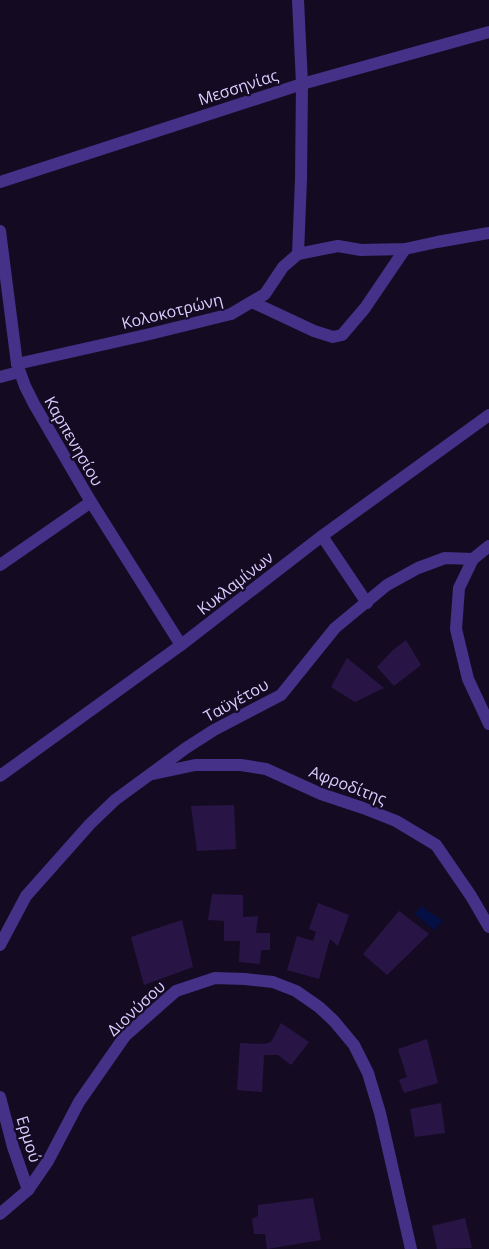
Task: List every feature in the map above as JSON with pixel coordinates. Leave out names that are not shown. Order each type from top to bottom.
[{"type":"street","points":[[298,0],[302,84],[298,254],[338,246],[361,250],[405,249],[489,233]]},
{"type":"street","name":"Μεσσηνίας","points":[[0,182],[302,84],[489,32]]},
{"type":"street","name":"Καρπενησίου","points":[[0,231],[18,368],[34,404],[91,502],[181,645]]},
{"type":"street","points":[[252,302],[314,331],[333,337],[342,335],[365,308],[405,249]]},
{"type":"street","name":"Κολοκοτρώνη","points":[[0,377],[18,368],[231,314],[265,294],[283,267],[298,254]]},
{"type":"street","name":"Κυκλαμίνων","points":[[0,776],[181,645],[322,536],[489,415]]},
{"type":"street","points":[[0,565],[91,502]]},
{"type":"street","points":[[322,536],[367,603]]},
{"type":"street","points":[[489,546],[472,559],[459,588],[456,629],[468,679],[489,724]]},
{"type":"street","name":"Ταϋγέτου","points":[[0,946],[26,896],[90,824],[115,800],[214,730],[281,695],[335,628],[387,585],[418,568],[445,558],[472,559]]},
{"type":"street","name":"Αφροδίτης","points":[[148,775],[195,765],[241,765],[266,769],[321,794],[396,821],[436,845],[471,896],[489,927]]},
{"type":"street","name":"Διονύσου","points":[[0,1214],[28,1190],[48,1161],[79,1102],[125,1036],[176,991],[215,978],[245,979],[273,982],[296,991],[319,1007],[334,1021],[354,1045],[368,1073],[380,1113],[411,1249]]},
{"type":"street","name":"Ερμού","points":[[0,1097],[13,1146],[28,1190]]},
{"type":"shaded area","points":[[421,906],[443,921],[434,930],[415,914]]},
{"type":"building","points":[[406,640],[421,665],[394,686],[377,667],[393,650]]},
{"type":"building","points":[[347,658],[384,688],[355,702],[331,687]]},
{"type":"building","points":[[234,805],[236,849],[197,851],[191,806]]},
{"type":"building","points":[[212,894],[243,895],[243,917],[258,916],[256,933],[270,933],[270,950],[261,950],[260,964],[239,962],[240,941],[224,941],[224,921],[208,920]]},
{"type":"building","points":[[318,903],[349,915],[338,946],[330,939],[319,979],[287,970],[297,936],[313,941],[316,932],[309,929]]},
{"type":"building","points":[[399,911],[429,934],[387,975],[363,954]]},
{"type":"building","points":[[182,920],[193,967],[144,985],[131,937]]},
{"type":"building","points":[[281,1023],[309,1042],[291,1065],[278,1055],[264,1055],[262,1092],[237,1090],[240,1043],[265,1044],[271,1042]]},
{"type":"building","points":[[427,1039],[438,1083],[404,1093],[399,1080],[407,1077],[398,1049]]},
{"type":"building","points":[[441,1103],[445,1133],[415,1137],[410,1109]]},
{"type":"building","points":[[313,1198],[321,1240],[267,1249],[265,1234],[254,1234],[252,1219],[258,1216],[258,1205]]},
{"type":"building","points":[[465,1218],[472,1248],[437,1249],[432,1226]]}]
